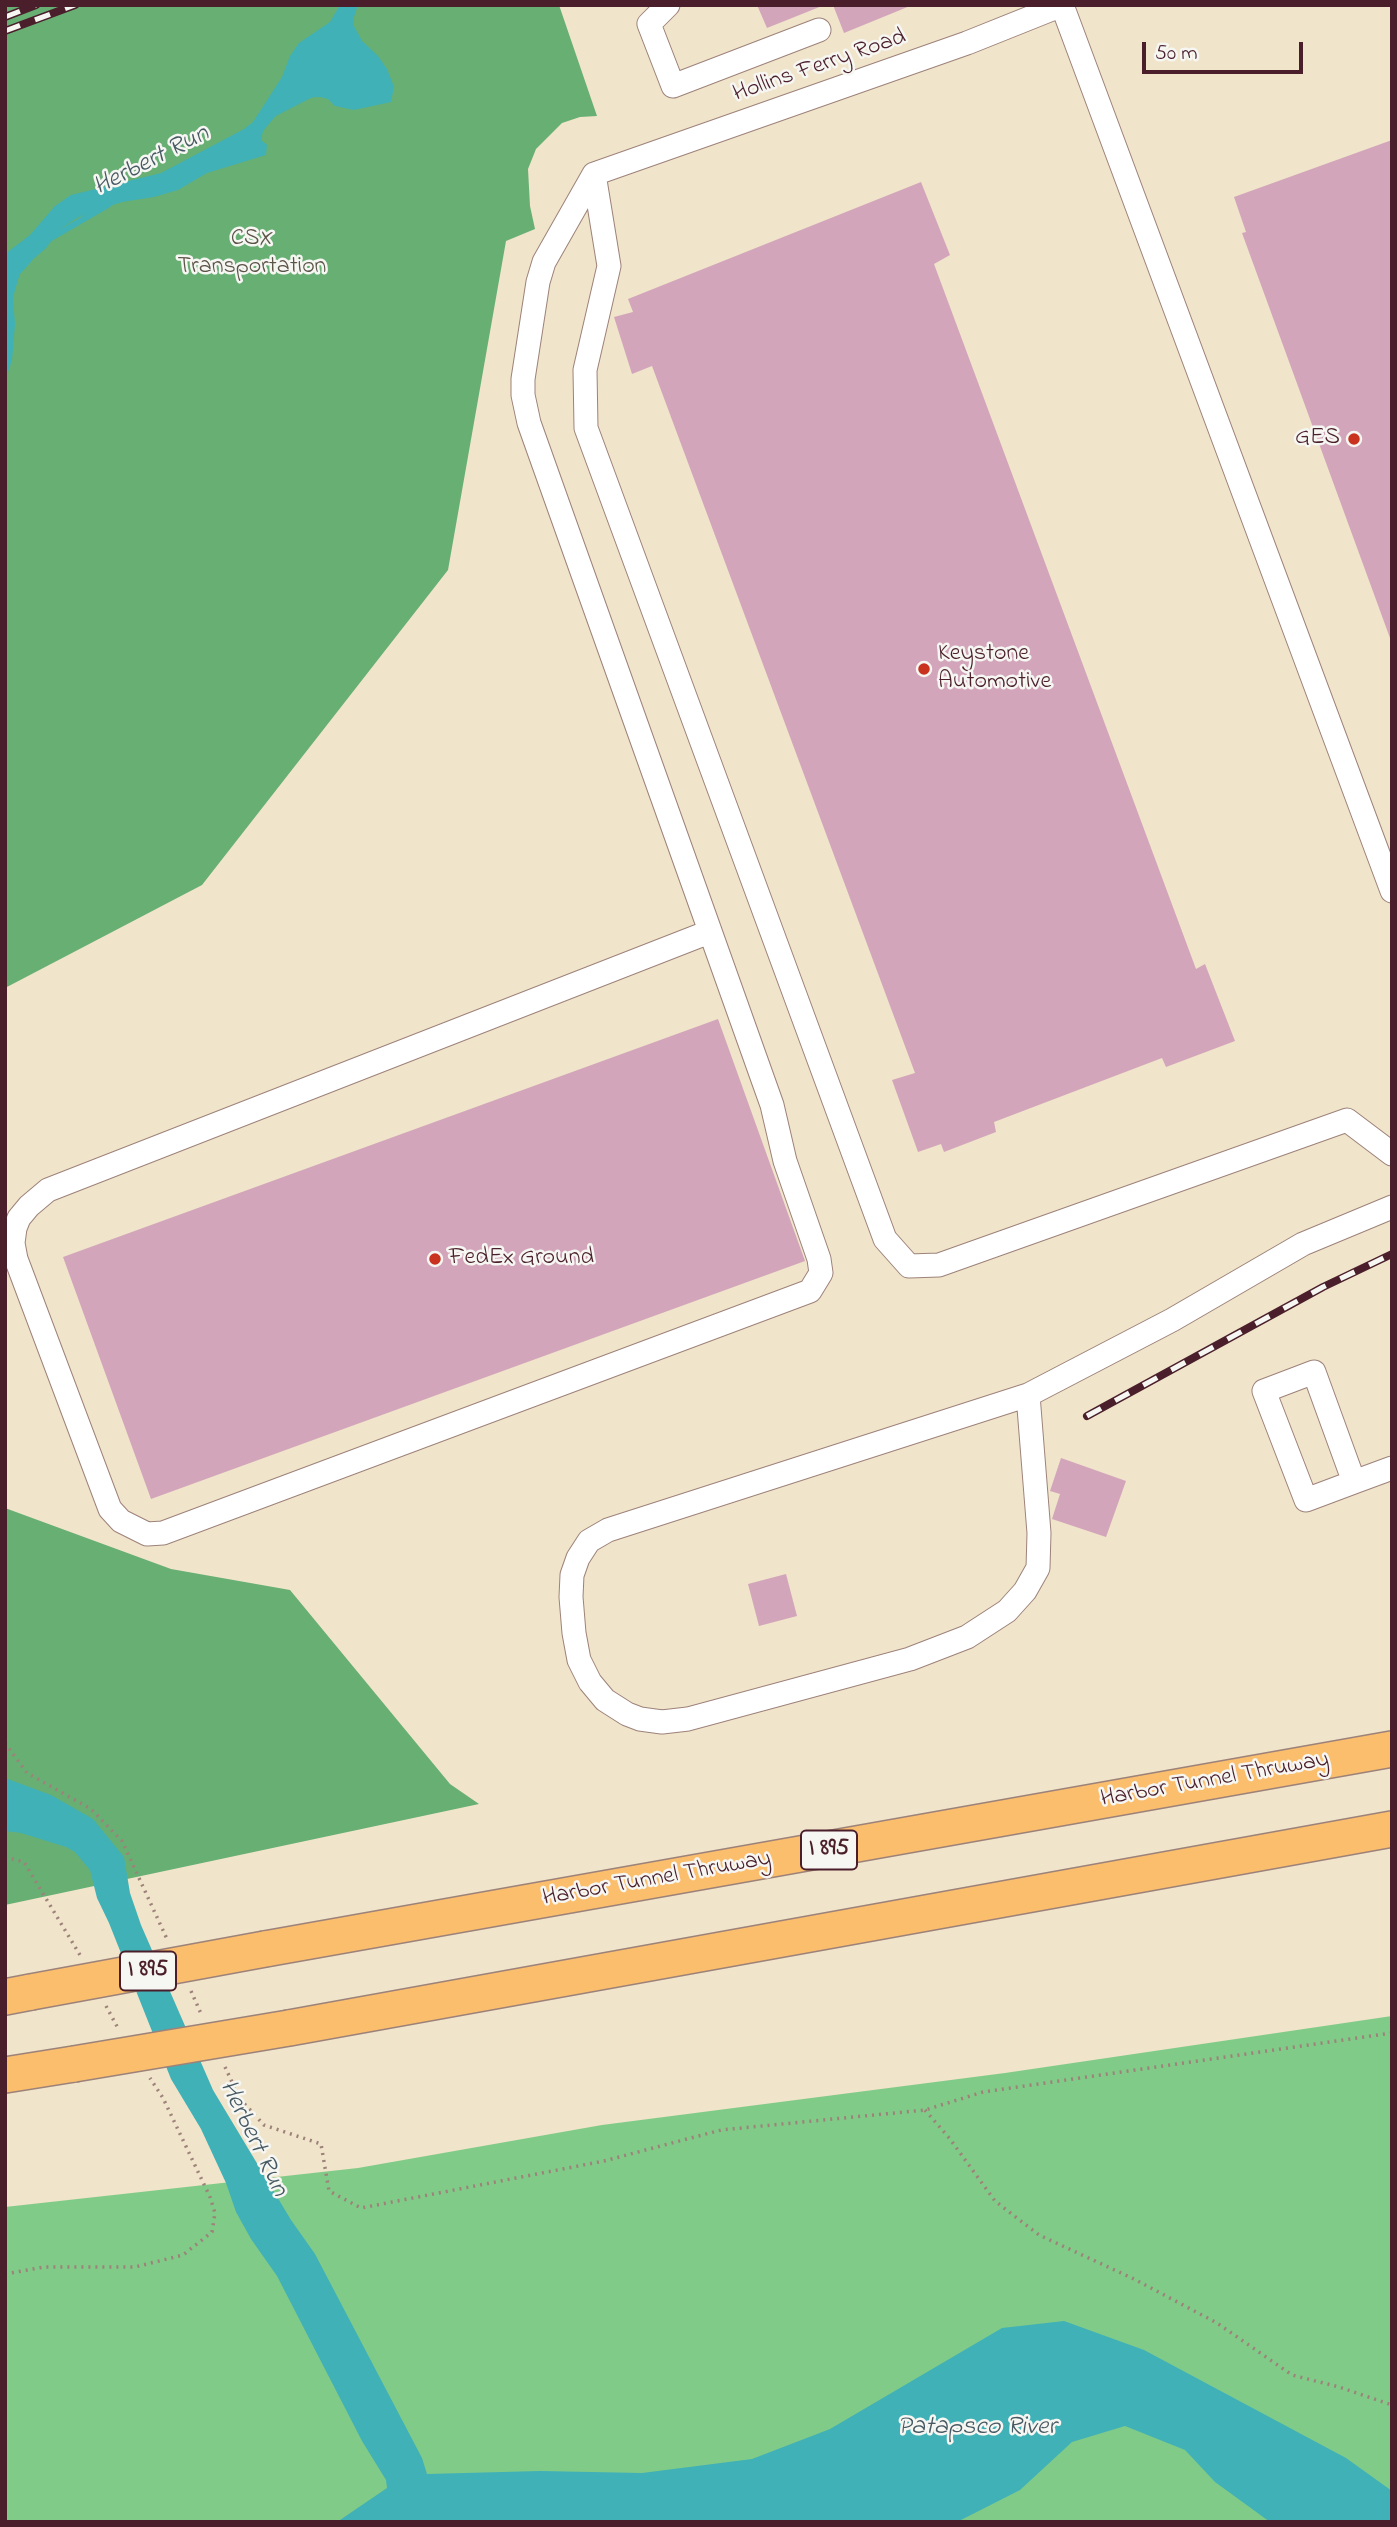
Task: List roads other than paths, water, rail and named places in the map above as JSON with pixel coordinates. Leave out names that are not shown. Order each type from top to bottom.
[{"type":"highway","name":"Harbor Tunnel Thruway","points":[[18,1995],[1392,1749]]},
{"type":"highway","points":[[5,2075],[289,2028],[1392,1829]]},
{"type":"street","points":[[668,5],[649,24],[673,86],[819,30]]},
{"type":"street","points":[[1062,5],[1392,891]]},
{"type":"street","name":"Hollins Ferry Road","points":[[594,174],[967,43],[1062,5]]},
{"type":"street","points":[[594,174],[544,262],[536,294],[523,395],[529,423],[772,1105],[785,1161],[819,1259],[821,1273],[810,1291],[163,1533],[147,1534],[121,1521],[110,1509],[16,1259],[13,1243],[15,1228],[29,1206],[48,1190],[709,932]]},
{"type":"street","points":[[594,174],[609,267],[585,370],[586,428],[885,1239],[909,1266],[939,1265],[1347,1120],[1392,1154]]},
{"type":"street","points":[[1028,1395],[1039,1533],[1038,1568],[1025,1591],[1007,1611],[967,1637],[911,1659],[688,1719],[663,1722],[626,1714],[604,1700],[590,1682],[579,1660],[571,1597],[572,1575],[578,1558],[589,1541],[608,1530],[1028,1395],[1172,1320],[1303,1244],[1392,1207]]},
{"type":"street","points":[[1354,1482],[1314,1372],[1264,1391],[1306,1500],[1392,1468]]},
{"type":"water","points":[[340,5],[358,5],[354,26],[362,41],[387,69],[394,87],[391,102],[354,110],[335,106],[328,99],[320,97],[302,98],[285,105],[263,131],[261,140],[267,145],[266,155],[207,173],[178,190],[122,202],[95,211],[62,228],[46,248],[13,277],[15,324],[12,360],[5,381],[5,255],[30,235],[55,206],[71,195],[161,173],[244,129],[253,122],[282,77],[290,56],[299,43],[330,22]]},
{"type":"water","name":"Patapsco River","points":[[5,1778],[51,1795],[93,1819],[124,1857],[130,1893],[141,1925],[213,2090],[291,2220],[315,2254],[422,2458],[427,2474],[540,2471],[642,2473],[752,2459],[830,2429],[1002,2328],[1064,2321],[1144,2350],[1346,2458],[1392,2491],[1392,2522],[1270,2522],[1215,2482],[1185,2450],[1125,2426],[1072,2442],[1020,2490],[957,2522],[337,2522],[387,2488],[386,2480],[362,2441],[277,2276],[236,2212],[201,2129],[171,2079],[97,1898],[90,1870],[75,1852],[66,1847],[21,1833],[5,1831]]},
{"type":"waterway","name":"Herbert Run","points":[[273,114],[310,95]]},
{"type":"waterway","name":"Herbert Run","points":[[51,238],[108,205]]},
{"type":"waterway","name":"Herbert Run","points":[[5,314],[17,273],[28,261]]},
{"type":"railway","points":[[5,17],[36,5]]},
{"type":"railway","points":[[5,31],[75,5]]},
{"type":"railway","points":[[1087,1416],[1323,1287],[1392,1254]]},
{"type":"place","name":"GES","points":[[1354,439]]},
{"type":"place","name":"Keystone Automotive","points":[[924,669]]},
{"type":"place","name":"FedEx Ground","points":[[435,1259]]},
{"type":"park label","name":"CSX Transportation","points":[[252,254]]}]
